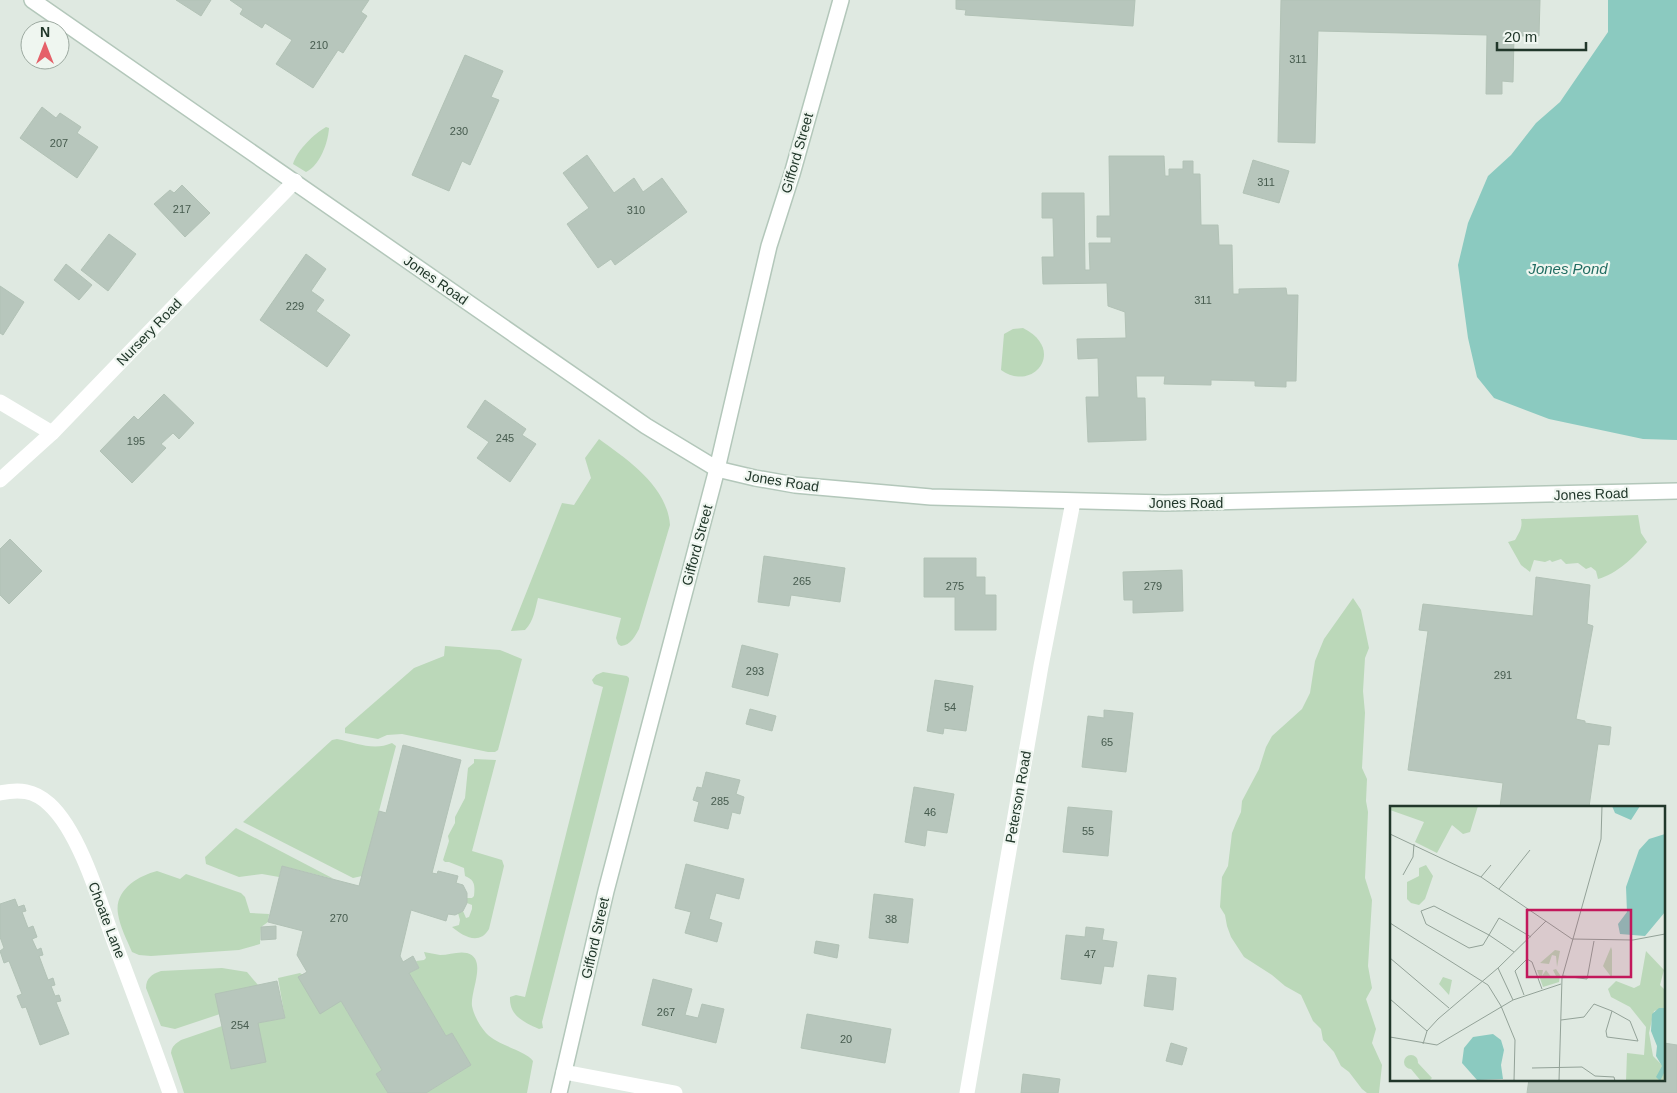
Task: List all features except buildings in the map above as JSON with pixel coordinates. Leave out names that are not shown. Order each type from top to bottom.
[{"type":"main road","name":"Jones Road","points":[[32,0],[646,426],[717,469],[775,481],[834,488],[932,497],[1073,502],[1258,502],[1677,491]]},
{"type":"main road","name":"Gifford Street","points":[[559,1093],[608,882],[717,469],[769,246],[792,174],[841,0]]},
{"type":"main road","name":"Nursery Road","points":[[0,480],[52,433],[295,181]]},
{"type":"main road","points":[[0,402],[52,433]]},
{"type":"main road","name":"Peterson Road","points":[[967,1093],[1041,666],[1073,502]]},
{"type":"main road","name":"Choate Lane","points":[[0,793],[16,790],[34,793],[49,803],[74,837],[96,890],[170,1093]]},
{"type":"main road","points":[[564,1072],[675,1093]]},
{"type":"green space","points":[[326,127],[329,128],[327,140],[319,159],[311,169],[306,172],[293,164],[298,153],[306,143]]},
{"type":"green space","points":[[1023,328],[1036,337],[1043,347],[1044,357],[1034,373],[1024,376],[1013,376],[1001,370],[1004,334],[1013,329]]},
{"type":"green space","points":[[599,439],[633,465],[654,486],[662,498],[670,525],[639,629],[630,642],[621,646],[616,638],[621,618],[538,598],[534,615],[525,630],[511,631],[562,503],[574,505],[591,478],[585,458]]},
{"type":"green space","points":[[1638,515],[1641,533],[1647,542],[1631,559],[1618,569],[1598,579],[1596,571],[1591,567],[1586,569],[1578,563],[1566,564],[1561,559],[1552,562],[1550,560],[1545,562],[1534,560],[1530,572],[1521,565],[1508,542],[1515,540],[1521,527],[1521,519]]},
{"type":"green space","points":[[1353,598],[1361,610],[1369,648],[1365,658],[1363,691],[1365,713],[1362,768],[1367,779],[1366,801],[1368,812],[1365,878],[1372,900],[1368,966],[1372,988],[1366,999],[1376,1029],[1372,1043],[1382,1065],[1379,1093],[1367,1093],[1349,1072],[1341,1066],[1334,1052],[1323,1040],[1321,1029],[1313,1021],[1301,995],[1244,957],[1231,937],[1225,915],[1220,907],[1222,877],[1228,866],[1232,833],[1241,812],[1242,801],[1259,769],[1266,747],[1272,736],[1302,709],[1310,693],[1315,661],[1324,639]]},
{"type":"green space","points":[[445,646],[500,650],[522,659],[498,750],[488,752],[402,734],[387,735],[378,739],[345,733],[345,728],[414,668],[444,656]]},
{"type":"green space","points":[[603,672],[627,676],[629,681],[542,1022],[543,1028],[539,1029],[518,1018],[510,1004],[510,997],[516,995],[525,997],[603,687],[594,684],[592,680],[596,675]]},
{"type":"green space","points":[[337,739],[372,746],[392,743],[396,746],[362,876],[353,878],[243,822],[332,740]]},
{"type":"green space","points":[[474,759],[496,760],[472,851],[502,860],[504,866],[489,929],[481,937],[471,938],[461,934],[452,927],[459,925],[458,913],[463,911],[466,918],[469,917],[472,905],[467,903],[467,898],[474,896],[474,883],[465,876],[464,868],[443,860],[449,841],[448,836],[465,798],[468,768],[474,763]]},
{"type":"green space","points":[[236,828],[334,879],[282,866],[279,877],[262,874],[239,877],[206,864],[205,857]]},
{"type":"green space","points":[[157,871],[180,879],[186,874],[241,893],[245,897],[250,913],[269,914],[268,922],[261,927],[260,944],[239,950],[151,956],[132,952],[119,919],[118,905],[120,898],[135,880]]},
{"type":"green space","points":[[424,952],[440,955],[467,953],[473,956],[477,968],[472,1000],[474,1013],[486,1033],[533,1061],[527,1093],[426,1093],[471,1065],[452,1033],[446,1036],[409,973],[419,968],[416,961],[426,958]]},
{"type":"green space","points":[[222,968],[247,972],[258,985],[220,1014],[175,1029],[161,1026],[146,988],[150,977],[161,971]]},
{"type":"green space","points":[[300,973],[341,1001],[382,1070],[376,1074],[388,1093],[184,1093],[171,1053],[174,1045],[181,1040],[222,1026],[258,1023],[285,1018],[278,978]]},
{"type":"water","name":"Jones Pond","points":[[1608,0],[1677,0],[1677,440],[1643,439],[1549,419],[1494,398],[1477,377],[1468,338],[1458,265],[1468,223],[1488,176],[1511,155],[1536,123],[1560,102],[1608,32]]}]
